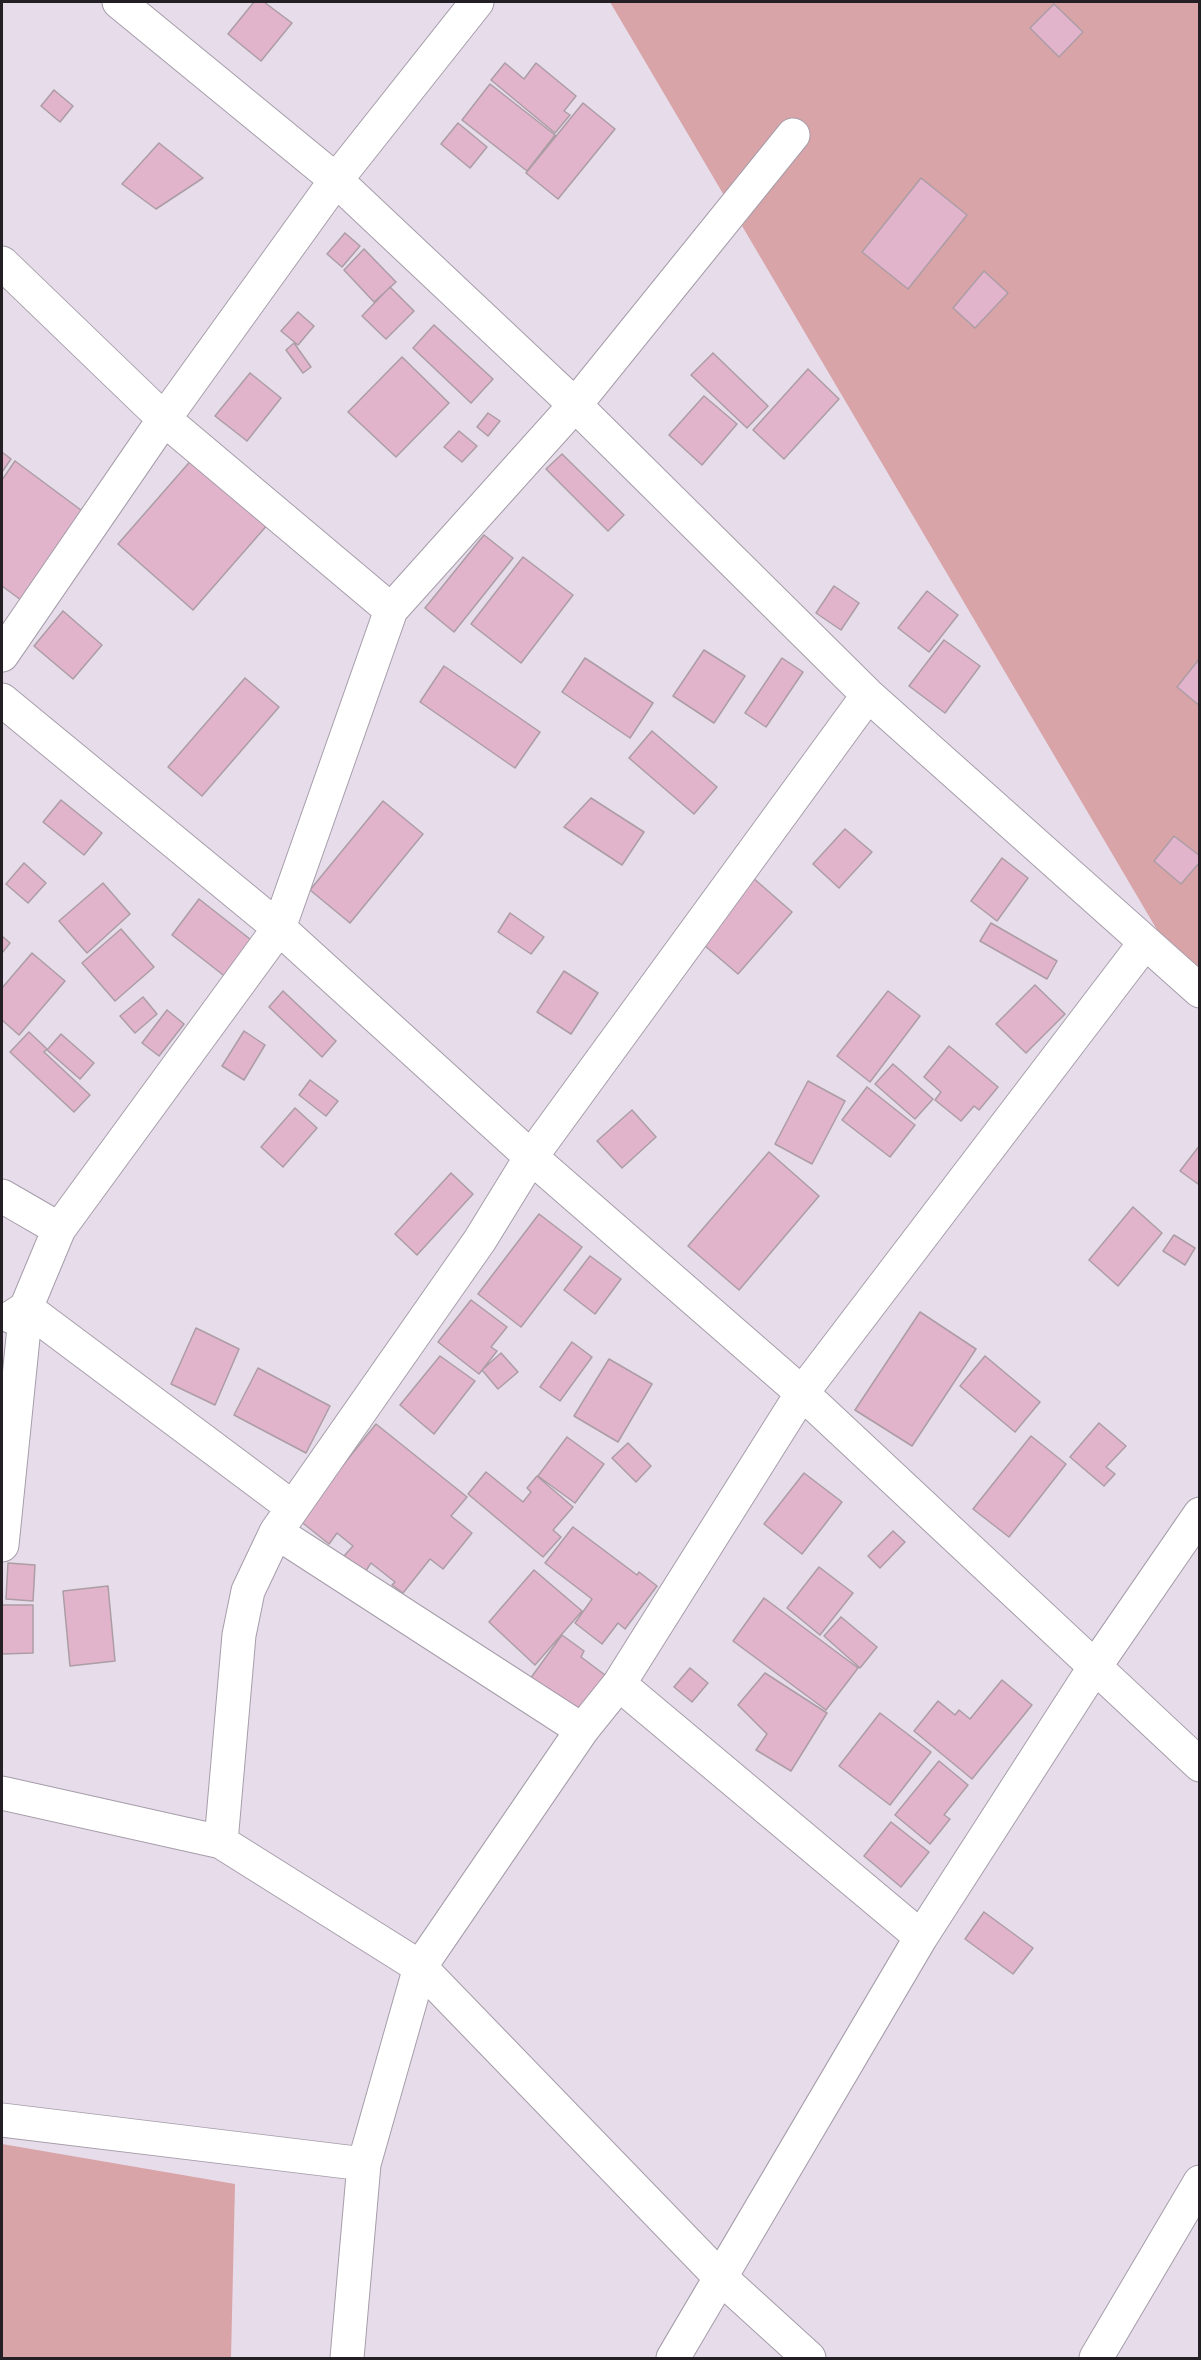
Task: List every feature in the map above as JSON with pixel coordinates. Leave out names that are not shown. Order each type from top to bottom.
[{"type":"street","points":[[119,2],[336,180],[575,405],[868,696],[1200,992]]},
{"type":"street","points":[[2,655],[164,419],[336,180],[477,2]]},
{"type":"street","points":[[2,1545],[14,1316],[59,1229],[279,928],[390,610],[575,405],[793,135]]},
{"type":"street","points":[[2,263],[164,419],[390,610]]},
{"type":"street","points":[[221,1842],[239,1635],[248,1591],[284,1520],[480,1240],[531,1157],[868,696]]},
{"type":"street","points":[[2,700],[279,928],[531,1157],[802,1393],[1200,1765]]},
{"type":"street","points":[[347,2358],[364,2164],[420,1967],[582,1730],[619,1684],[802,1393],[1144,944]]},
{"type":"street","points":[[2,1196],[59,1229]]},
{"type":"street","points":[[14,1316],[284,1520],[582,1730]]},
{"type":"street","points":[[674,2358],[921,1937],[1094,1668],[1200,1514]]},
{"type":"street","points":[[619,1684],[921,1937]]},
{"type":"street","points":[[2,1793],[221,1842],[420,1967],[720,2277],[809,2358]]},
{"type":"street","points":[[2,2120],[364,2164]]},
{"type":"street","points":[[1096,2358],[1200,2182]]},
{"type":"shaded area","points":[[610,2],[1199,2],[1199,1001]]},
{"type":"shaded area","points":[[2,2144],[235,2184],[231,2358],[2,2358]]},
{"type":"building","points":[[254,2],[264,2],[292,23],[261,61],[228,34]]},
{"type":"building","points":[[1054,4],[1083,32],[1059,57],[1030,28]]},
{"type":"building","points":[[505,63],[524,79],[536,63],[576,96],[564,111],[570,115],[555,133],[491,80]]},
{"type":"building","points":[[490,84],[555,135],[527,171],[462,120]]},
{"type":"building","points":[[54,90],[73,106],[60,122],[41,106]]},
{"type":"building","points":[[583,103],[615,129],[558,199],[526,173]]},
{"type":"building","points":[[458,123],[487,147],[470,168],[441,144]]},
{"type":"building","points":[[159,143],[203,178],[156,209],[122,184]]},
{"type":"building","points":[[921,178],[967,215],[908,289],[862,252]]},
{"type":"building","points":[[345,233],[360,246],[342,267],[327,254]]},
{"type":"building","points":[[364,249],[396,282],[374,302],[344,270]]},
{"type":"building","points":[[984,271],[1008,293],[975,328],[953,308]]},
{"type":"building","points":[[390,287],[414,311],[386,339],[362,316]]},
{"type":"building","points":[[298,312],[314,326],[298,345],[281,331]]},
{"type":"building","points":[[434,325],[493,379],[471,403],[413,348]]},
{"type":"building","points":[[294,343],[311,367],[303,373],[286,350]]},
{"type":"building","points":[[713,353],[768,406],[747,428],[691,375]]},
{"type":"building","points":[[402,357],[449,403],[396,457],[348,412]]},
{"type":"building","points":[[808,369],[839,399],[784,459],[753,430]]},
{"type":"building","points":[[250,373],[281,398],[247,441],[215,416]]},
{"type":"building","points":[[704,396],[737,424],[702,465],[669,435]]},
{"type":"building","points":[[488,413],[500,421],[488,436],[477,427]]},
{"type":"building","points":[[459,431],[477,446],[462,462],[444,447]]},
{"type":"building","points":[[2,452],[11,459],[2,472]]},
{"type":"building","points":[[562,454],[624,515],[608,531],[546,469]]},
{"type":"building","points":[[194,457],[269,523],[193,610],[118,544]]},
{"type":"building","points":[[15,461],[89,516],[25,603],[2,586],[2,480]]},
{"type":"building","points":[[484,535],[513,558],[454,632],[425,608]]},
{"type":"building","points":[[523,557],[573,595],[521,663],[471,624]]},
{"type":"building","points":[[834,586],[859,603],[841,630],[816,613]]},
{"type":"building","points":[[927,591],[958,615],[929,652],[898,628]]},
{"type":"building","points":[[63,611],[102,645],[73,679],[34,646]]},
{"type":"building","points":[[944,640],[980,666],[945,713],[909,686]]},
{"type":"building","points":[[704,650],[745,676],[714,723],[673,696]]},
{"type":"building","points":[[585,658],[653,703],[630,738],[562,692]]},
{"type":"building","points":[[782,658],[803,672],[766,727],[745,713]]},
{"type":"building","points":[[1200,658],[1200,706],[1177,687]]},
{"type":"building","points":[[444,666],[540,732],[515,768],[420,702]]},
{"type":"building","points":[[245,678],[279,707],[202,796],[168,767]]},
{"type":"building","points":[[652,731],[717,787],[694,814],[629,758]]},
{"type":"building","points":[[591,798],[644,832],[622,865],[564,827]]},
{"type":"building","points":[[61,800],[102,833],[84,855],[43,822]]},
{"type":"building","points":[[383,801],[423,834],[350,923],[310,890]]},
{"type":"building","points":[[845,829],[872,852],[839,888],[813,864]]},
{"type":"building","points":[[1174,836],[1200,856],[1200,862],[1181,884],[1154,861]]},
{"type":"building","points":[[1002,858],[1028,878],[997,921],[971,901]]},
{"type":"building","points":[[24,863],[46,883],[28,903],[6,884]]},
{"type":"building","points":[[752,877],[792,912],[738,974],[697,939]]},
{"type":"building","points":[[103,883],[130,914],[87,953],[59,921]]},
{"type":"building","points":[[199,899],[255,943],[227,978],[172,935]]},
{"type":"building","points":[[510,913],[544,937],[531,954],[498,932]]},
{"type":"building","points":[[991,923],[1057,961],[1047,979],[980,941]]},
{"type":"building","points":[[121,929],[154,967],[115,1001],[82,963]]},
{"type":"building","points":[[2,936],[10,943],[2,953]]},
{"type":"building","points":[[32,953],[65,981],[19,1035],[2,1020],[2,988]]},
{"type":"building","points":[[564,971],[598,993],[571,1034],[537,1012]]},
{"type":"building","points":[[1035,985],[1065,1014],[1026,1053],[996,1024]]},
{"type":"building","points":[[283,991],[336,1041],[322,1057],[269,1007]]},
{"type":"building","points":[[888,991],[920,1016],[870,1082],[837,1056]]},
{"type":"building","points":[[143,997],[157,1014],[135,1033],[120,1016]]},
{"type":"building","points":[[167,1010],[184,1024],[159,1056],[142,1043]]},
{"type":"building","points":[[244,1031],[265,1045],[244,1080],[222,1066]]},
{"type":"building","points":[[29,1032],[47,1049],[44,1052],[90,1095],[74,1112],[10,1052]]},
{"type":"building","points":[[61,1034],[94,1063],[80,1079],[47,1050]]},
{"type":"building","points":[[949,1046],[998,1087],[979,1110],[974,1106],[961,1121],[935,1100],[941,1092],[924,1077]]},
{"type":"building","points":[[893,1064],[933,1099],[915,1119],[875,1084]]},
{"type":"building","points":[[310,1080],[338,1101],[326,1116],[299,1095]]},
{"type":"building","points":[[808,1081],[845,1101],[812,1164],[775,1144]]},
{"type":"building","points":[[867,1087],[915,1125],[890,1157],[842,1120]]},
{"type":"building","points":[[295,1108],[317,1128],[283,1167],[261,1147]]},
{"type":"building","points":[[632,1110],[656,1137],[622,1168],[597,1141]]},
{"type":"building","points":[[1200,1145],[1200,1181],[1198,1184],[1180,1171]]},
{"type":"building","points":[[769,1152],[819,1196],[739,1290],[688,1246]]},
{"type":"building","points":[[451,1173],[473,1194],[417,1255],[395,1234]]},
{"type":"building","points":[[1133,1207],[1162,1233],[1118,1286],[1089,1260]]},
{"type":"building","points":[[539,1214],[582,1247],[521,1327],[478,1294]]},
{"type":"building","points":[[1174,1235],[1195,1248],[1185,1265],[1163,1251]]},
{"type":"building","points":[[590,1256],[621,1279],[595,1314],[564,1290]]},
{"type":"building","points":[[471,1300],[507,1327],[491,1347],[497,1351],[479,1374],[438,1342]]},
{"type":"building","points":[[920,1312],[976,1349],[912,1446],[855,1410]]},
{"type":"building","points":[[196,1328],[239,1349],[215,1405],[171,1384]]},
{"type":"building","points":[[572,1342],[592,1357],[560,1401],[540,1387]]},
{"type":"building","points":[[501,1353],[518,1372],[498,1389],[482,1370]]},
{"type":"building","points":[[440,1356],[475,1381],[434,1434],[400,1405]]},
{"type":"building","points":[[985,1356],[1040,1402],[1015,1432],[960,1386]]},
{"type":"building","points":[[609,1359],[652,1384],[618,1442],[574,1416]]},
{"type":"building","points":[[258,1368],[330,1406],[306,1453],[234,1415]]},
{"type":"building","points":[[1099,1423],[1126,1446],[1106,1467],[1115,1474],[1104,1486],[1070,1457]]},
{"type":"building","points":[[376,1424],[467,1497],[451,1516],[472,1533],[443,1569],[430,1559],[403,1593],[392,1585],[395,1582],[371,1563],[365,1572],[344,1556],[353,1546],[337,1533],[329,1544],[299,1520]]},
{"type":"building","points":[[1031,1436],[1066,1464],[1009,1537],[973,1509]]},
{"type":"building","points":[[567,1437],[604,1464],[575,1503],[538,1476]]},
{"type":"building","points":[[628,1443],[651,1466],[636,1482],[612,1458]]},
{"type":"building","points":[[486,1472],[523,1502],[531,1492],[527,1488],[537,1476],[573,1507],[553,1530],[561,1537],[543,1557],[468,1494]]},
{"type":"building","points":[[804,1473],[842,1502],[802,1554],[764,1524]]},
{"type":"building","points":[[573,1527],[637,1575],[639,1572],[657,1586],[625,1629],[618,1623],[602,1644],[575,1623],[592,1599],[545,1563]]},
{"type":"building","points":[[893,1531],[905,1542],[880,1568],[868,1556]]},
{"type":"building","points":[[8,1563],[35,1565],[33,1601],[6,1599]]},
{"type":"building","points":[[819,1567],[853,1593],[820,1635],[787,1608]]},
{"type":"building","points":[[534,1570],[582,1611],[535,1665],[489,1622]]},
{"type":"building","points":[[108,1586],[115,1661],[70,1666],[63,1591]]},
{"type":"building","points":[[764,1598],[858,1668],[826,1710],[733,1641]]},
{"type":"building","points":[[2,1605],[33,1605],[33,1653],[2,1654]]},
{"type":"building","points":[[841,1617],[877,1647],[860,1668],[824,1636]]},
{"type":"building","points":[[562,1635],[584,1651],[581,1657],[613,1681],[585,1719],[530,1679]]},
{"type":"building","points":[[690,1668],[708,1683],[692,1702],[674,1687]]},
{"type":"building","points":[[765,1673],[827,1713],[791,1771],[756,1750],[767,1734],[738,1705]]},
{"type":"building","points":[[1002,1680],[1032,1705],[972,1779],[914,1731],[938,1701],[955,1715],[959,1710],[970,1719]]},
{"type":"building","points":[[880,1713],[931,1752],[890,1805],[839,1766]]},
{"type":"building","points":[[939,1761],[968,1785],[944,1815],[950,1819],[930,1844],[895,1815]]},
{"type":"building","points":[[891,1822],[929,1852],[901,1887],[864,1856]]},
{"type":"building","points":[[984,1912],[1033,1948],[1013,1974],[965,1939]]}]
